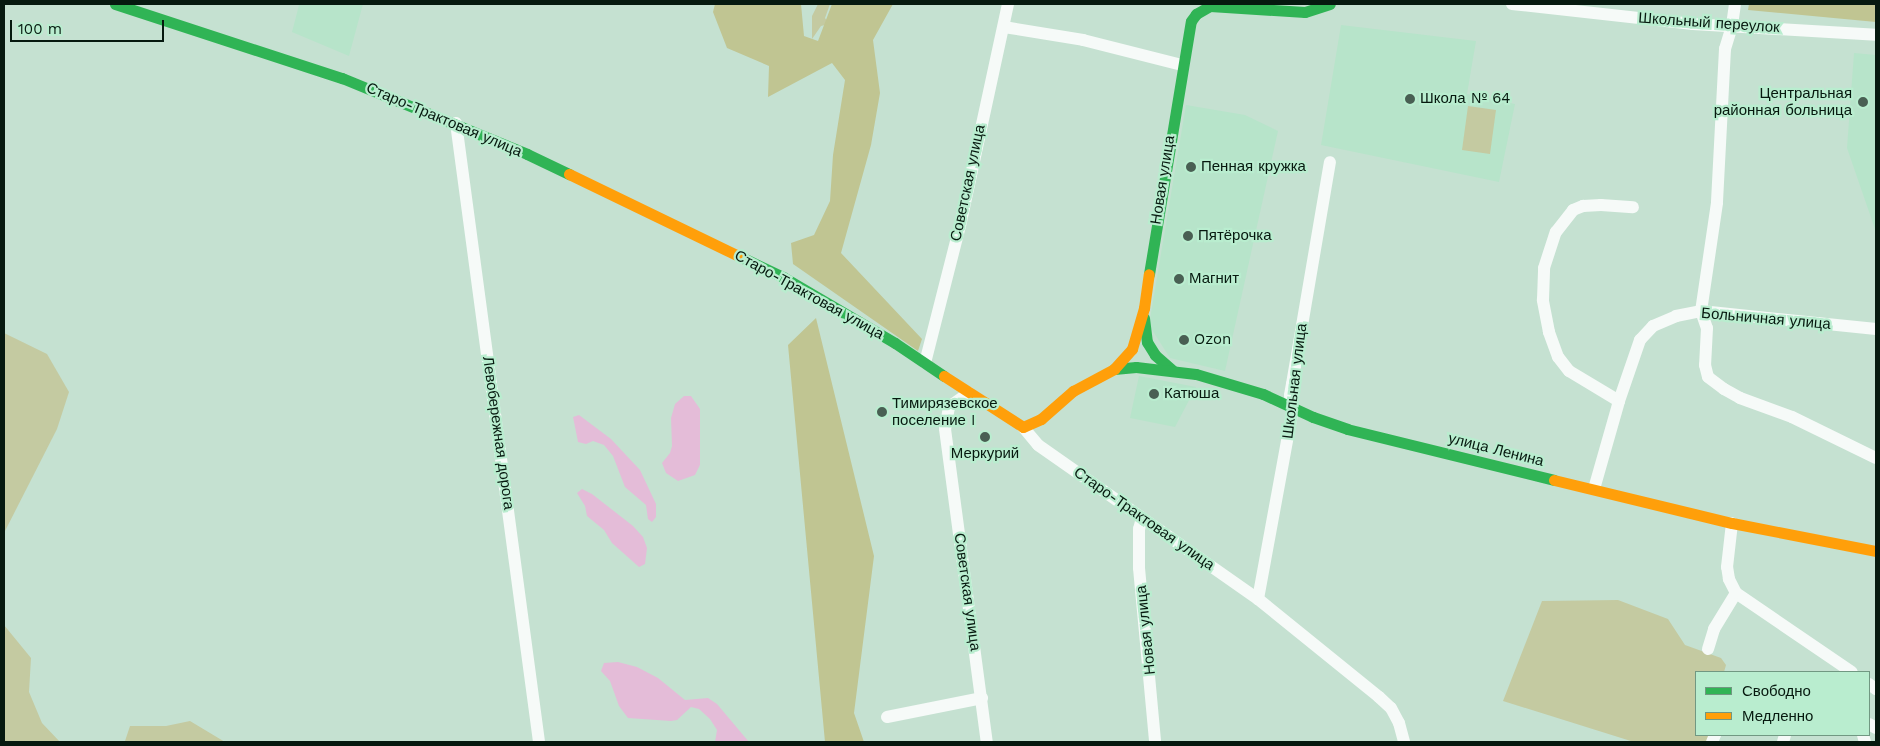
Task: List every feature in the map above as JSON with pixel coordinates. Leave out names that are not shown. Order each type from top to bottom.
[{"type":"street","name":"Старо-Трактовая улица","points":[[115,4],[342,78],[456,124],[527,154],[748,259],[816,295],[1023,427],[1038,445],[1258,599],[1379,697],[1395,716],[1404,742]]},
{"type":"street","name":"Советская улица","points":[[925,363],[960,226],[1000,31],[1004,27],[1008,4]]},
{"type":"street","points":[[1191,21],[1194,4]]},
{"type":"street","points":[[1191,21],[1196,14],[1210,6],[1306,12],[1330,4]]},
{"type":"street","name":"Школьный переулок","points":[[1512,4],[1693,24],[1871,35]]},
{"type":"street","points":[[1735,4],[1732,26],[1725,49],[1717,203],[1701,310],[1707,328],[1705,365],[1708,377],[1740,398],[1792,418],[1876,458]]},
{"type":"street","name":"Новая улица","points":[[1023,427],[1041,419],[1074,391],[1114,368],[1132,349],[1144,308],[1182,65],[1191,21]]},
{"type":"street","points":[[1871,35],[1876,24]]},
{"type":"street","points":[[1004,27],[1083,40],[1182,65]]},
{"type":"street","name":"Левобережная дорога","points":[[456,124],[539,742]]},
{"type":"street","name":"Школьная улица","points":[[1258,599],[1293,409],[1290,395],[1330,162]]},
{"type":"street","points":[[1619,401],[1569,371],[1558,356],[1549,332],[1543,300],[1544,268],[1556,232],[1573,210],[1583,206],[1601,205],[1634,207]]},
{"type":"street","points":[[1144,308],[1147,342],[1155,355],[1172,370]]},
{"type":"street","name":"Больничная улица","points":[[1594,489],[1619,401],[1640,340],[1645,332],[1653,326],[1676,316],[1701,310],[1876,329]]},
{"type":"street","name":"улица Ленина","points":[[1114,368],[1136,367],[1196,374],[1263,394],[1293,409],[1347,429],[1732,523],[1876,551]]},
{"type":"street","name":"Советская улица","points":[[969,393],[949,407],[945,429],[987,742]]},
{"type":"street","name":"Новая улица","points":[[1142,518],[1139,529],[1139,560],[1155,742]]},
{"type":"street","points":[[1732,523],[1727,567],[1729,579],[1736,593],[1851,671]]},
{"type":"street","points":[[1708,649],[1714,629],[1736,593]]},
{"type":"street","points":[[888,716],[982,698]]},
{"type":"shaded area","points":[[295,4],[363,4],[349,56],[292,32],[299,5]]},
{"type":"shaded area","points":[[715,4],[801,4],[804,36],[818,41],[832,4],[893,4],[873,40],[880,93],[871,145],[841,253],[922,339],[918,351],[793,264],[791,243],[814,235],[830,201],[833,155],[845,80],[832,63],[768,97],[769,66],[727,48],[713,12]]},
{"type":"shaded area","points":[[818,4],[830,4],[825,18],[829,24],[821,26],[812,39],[812,16]]},
{"type":"shaded area","points":[[1749,4],[1876,4],[1876,22],[1748,10]]},
{"type":"shaded area","name":"Школа № 64","points":[[1341,25],[1476,41],[1467,94],[1515,104],[1499,182],[1321,145]]},
{"type":"shaded area","name":"Центральная районная больница","points":[[1854,53],[1876,55],[1876,232],[1847,148]]},
{"type":"shaded area","points":[[1186,105],[1245,115],[1278,131],[1225,371],[1170,358],[1149,325]]},
{"type":"shaded area","points":[[1468,106],[1496,110],[1490,154],[1462,150]]},
{"type":"shaded area","points":[[816,318],[874,556],[854,713],[864,742],[825,742],[788,345]]},
{"type":"shaded area","points":[[4,333],[47,354],[69,392],[57,429],[4,533]]},
{"type":"shaded area","points":[[1139,376],[1196,387],[1175,427],[1130,418]]},
{"type":"shaded area","points":[[684,396],[691,396],[700,409],[700,465],[695,475],[678,481],[666,473],[662,463],[670,453],[672,446],[671,418],[675,404]]},
{"type":"shaded area","points":[[579,415],[611,439],[640,470],[656,504],[656,517],[652,522],[648,519],[646,505],[625,487],[613,456],[604,445],[593,441],[586,444],[578,442],[573,417]]},
{"type":"shaded area","points":[[582,489],[592,494],[633,526],[643,537],[647,548],[645,564],[639,567],[612,543],[604,530],[587,516],[585,506],[577,493]]},
{"type":"shaded area","points":[[1618,600],[1668,619],[1685,645],[1721,658],[1726,665],[1724,671],[1695,671],[1695,736],[1709,736],[1707,742],[1634,742],[1503,701],[1542,601]]},
{"type":"shaded area","points":[[4,625],[31,658],[29,692],[42,723],[60,742],[4,742]]},
{"type":"shaded area","points":[[618,662],[637,667],[658,678],[685,700],[708,698],[717,704],[749,742],[715,742],[717,730],[710,719],[699,709],[691,707],[677,720],[628,718],[619,706],[610,681],[601,671],[604,663]]},
{"type":"shaded area","points":[[190,721],[225,742],[125,741],[130,726],[166,726]]},
{"type":"traffic: fast","points":[[115,4],[342,78],[527,154],[569,174]]},
{"type":"traffic: fast","points":[[1149,274],[1191,21],[1196,14],[1210,6],[1305,12],[1330,4]]},
{"type":"traffic: fast","points":[[741,257],[783,277],[895,343],[944,376]]},
{"type":"traffic: fast","points":[[1144,318],[1147,342],[1155,355],[1172,370]]},
{"type":"traffic: fast","points":[[1114,369],[1136,367],[1196,374],[1263,394],[1313,417],[1347,429],[1554,480]]},
{"type":"traffic: slow","points":[[569,174],[741,257]]},
{"type":"traffic: slow","points":[[944,376],[1023,427],[1041,419],[1073,391],[1114,369],[1132,349],[1144,308],[1149,274]]},
{"type":"traffic: slow","points":[[1554,480],[1732,523],[1876,551]]},
{"type":"place","name":"Школа № 64","points":[[1410,99]]},
{"type":"place","name":"Центральная районная больница","points":[[1863,102]]},
{"type":"place","name":"Пенная кружка","points":[[1191,167]]},
{"type":"place","name":"Пятёрочка","points":[[1188,236]]},
{"type":"place","name":"Магнит","points":[[1179,279]]},
{"type":"place","name":"Ozon","points":[[1184,340]]},
{"type":"place","name":"Катюша","points":[[1154,394]]},
{"type":"place","name":"Тимирязевское поселение I","points":[[882,412]]},
{"type":"place","name":"Меркурий","points":[[985,437]]}]
